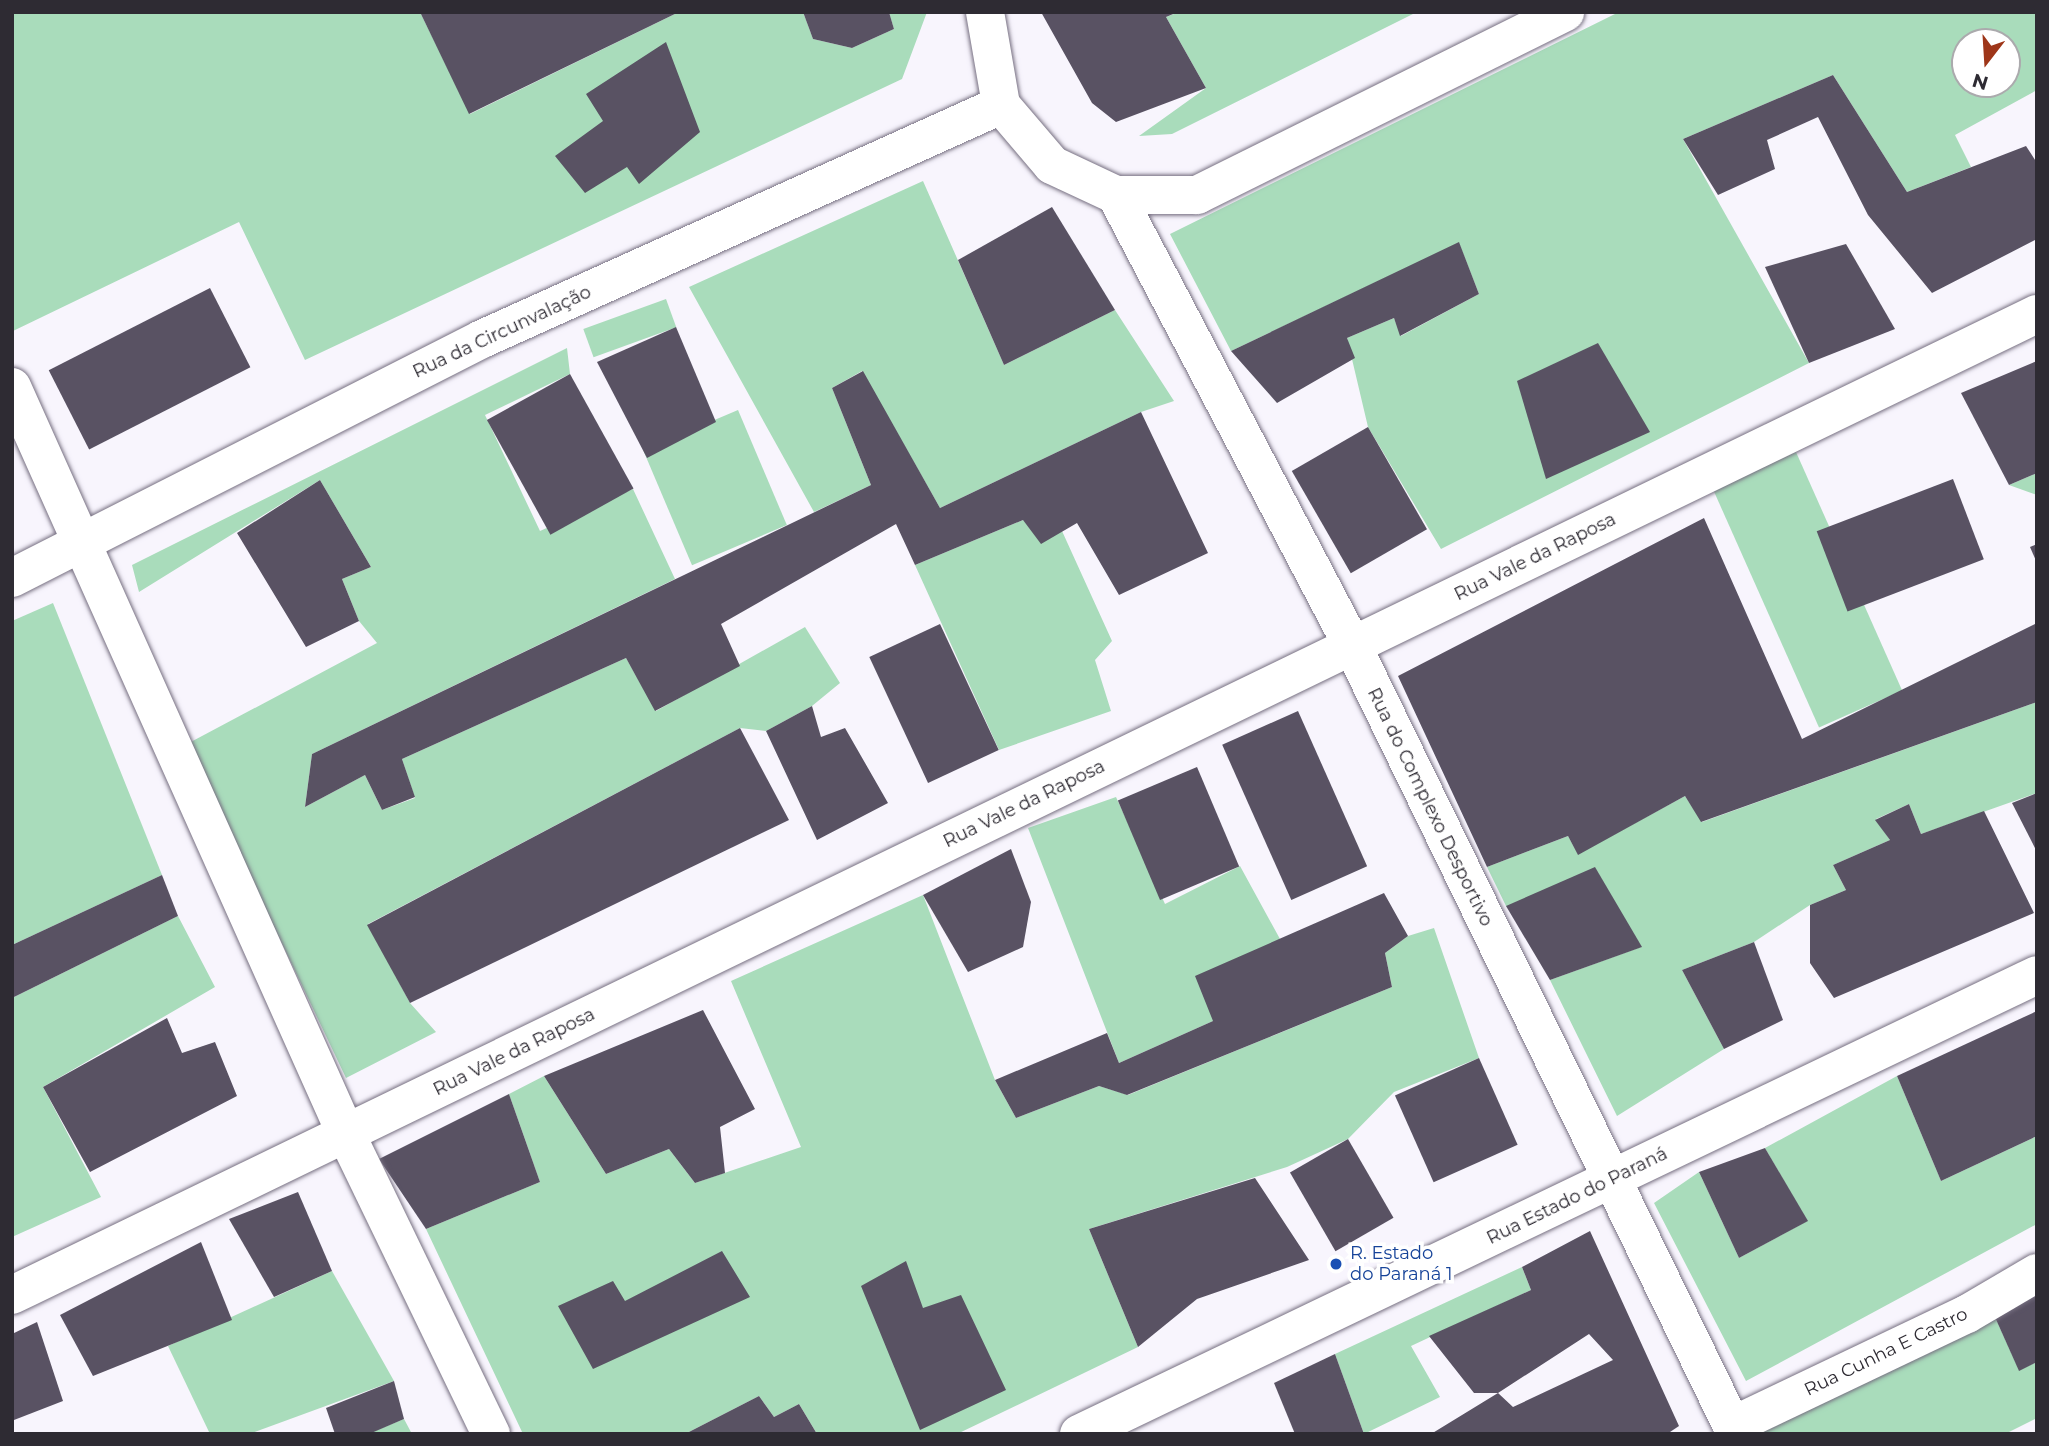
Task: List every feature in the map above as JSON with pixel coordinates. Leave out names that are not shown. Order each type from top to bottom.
[{"type":"street","points":[[985,12],[1001,105],[1052,165],[1116,195],[1197,195],[1565,12]]},
{"type":"street","name":"Rua da Circunvalação","points":[[12,578],[482,339],[1001,105]]},
{"type":"street","name":"Rua do Complexo Desportivo","points":[[1116,195],[1352,645],[1732,1426]]},
{"type":"street","name":"Rua Vale da Raposa","points":[[12,1295],[2037,314]]},
{"type":"street","points":[[12,387],[346,1134],[491,1434]]},
{"type":"street","name":"Rua Estado do Paraná","points":[[1079,1434],[2037,975]]},
{"type":"street","name":"Rua Cunha E Castro","points":[[1732,1426],[1967,1314],[2037,1273]]},
{"type":"green space","points":[[12,12],[420,12],[470,114],[679,12],[803,12],[813,39],[852,48],[894,29],[889,12],[927,12],[902,79],[305,360],[239,222],[13,331]]},
{"type":"green space","points":[[1179,12],[1417,12],[1172,134],[1139,136],[1206,88],[1166,17]]},
{"type":"green space","points":[[1619,12],[2037,12],[2037,90],[1955,135],[1971,167],[1907,192],[1833,75],[1683,139],[1809,363],[1441,549],[1368,427],[1347,338],[1394,318],[1401,336],[1479,294],[1459,243],[1231,351],[1170,234]]},
{"type":"green space","points":[[923,181],[1004,365],[1115,310],[1174,401],[1141,412],[940,508],[862,371],[832,388],[871,485],[814,512],[689,287]]},
{"type":"green space","points":[[666,299],[676,327],[594,357],[583,329]]},
{"type":"green space","points":[[567,348],[570,374],[485,415],[540,531],[633,489],[675,579],[312,754],[305,807],[365,775],[382,810],[415,798],[402,759],[626,658],[656,711],[805,627],[840,683],[812,706],[766,731],[740,728],[368,924],[410,1003],[436,1032],[346,1078],[187,744],[377,643],[359,621],[342,579],[371,567],[320,480],[139,592],[132,565]]},
{"type":"green space","points":[[738,410],[787,525],[692,565],[643,450]]},
{"type":"green space","points":[[1796,452],[1902,690],[1819,727],[1713,489]]},
{"type":"green space","points":[[2037,473],[2037,495],[2009,485]]},
{"type":"green space","points":[[1023,520],[1062,531],[1112,641],[1095,660],[1111,711],[999,750],[915,565]]},
{"type":"green space","points":[[53,603],[162,875],[12,945],[12,621]]},
{"type":"green space","points":[[2037,702],[2037,793],[1921,834],[1909,804],[1876,819],[1890,840],[1833,865],[1846,890],[1810,905],[1754,942],[1682,970],[1724,1049],[1617,1116],[1550,980],[1641,947],[1506,906],[1487,867],[1568,836],[1578,854],[1685,796],[1702,822]]},
{"type":"green space","points":[[1116,797],[1165,904],[1240,866],[1280,939],[1213,1021],[1119,1063],[1028,828]]},
{"type":"green space","points":[[923,895],[995,1080],[1016,1118],[1099,1086],[1128,1095],[1392,987],[1385,953],[1408,936],[1434,928],[1479,1058],[1394,1092],[1348,1139],[1287,1167],[1089,1229],[1138,1347],[957,1434],[817,1434],[799,1404],[774,1417],[759,1396],[685,1434],[523,1434],[426,1229],[540,1182],[509,1094],[544,1076],[606,1174],[669,1149],[695,1183],[801,1147],[731,981]]},
{"type":"green space","points":[[178,916],[215,987],[43,1087],[101,1197],[12,1237],[12,998]]},
{"type":"green space","points":[[1897,1076],[1941,1181],[2037,1136],[2037,1224],[1746,1381],[1654,1203],[1699,1172],[1739,1258],[1807,1221],[1765,1148]]},
{"type":"green space","points":[[1522,1267],[1531,1290],[1411,1346],[1440,1397],[1364,1434],[1335,1354]]},
{"type":"green space","points":[[332,1271],[394,1381],[249,1434],[210,1434],[168,1346]]},
{"type":"green space","points":[[1994,1315],[2019,1370],[2037,1362],[2037,1418],[2005,1434],[1755,1434]]},
{"type":"green space","points":[[404,1419],[412,1434],[367,1434]]},
{"type":"building","points":[[420,12],[679,12],[469,114]]},
{"type":"building","points":[[803,12],[889,12],[894,29],[852,48],[813,39]]},
{"type":"building","points":[[1041,12],[1178,12],[1166,17],[1206,88],[1116,122],[1092,103]]},
{"type":"building","points":[[666,42],[700,132],[639,184],[627,167],[585,193],[555,156],[603,121],[586,94]]},
{"type":"building","points":[[1833,75],[1907,192],[2026,146],[2037,163],[2037,239],[1932,293],[1868,215],[1818,117],[1767,140],[1775,169],[1718,195],[1683,139]]},
{"type":"building","points":[[1052,207],[1115,310],[1004,365],[958,260]]},
{"type":"building","points":[[1459,242],[1479,294],[1400,336],[1394,318],[1347,338],[1355,358],[1277,403],[1231,351]]},
{"type":"building","points":[[1846,244],[1895,329],[1809,363],[1765,267]]},
{"type":"building","points":[[210,288],[250,367],[89,449],[49,370]]},
{"type":"building","points":[[676,327],[716,422],[647,458],[597,362]]},
{"type":"building","points":[[1598,343],[1650,432],[1546,479],[1517,381]]},
{"type":"building","points":[[2037,361],[2037,473],[2009,485],[1961,393]]},
{"type":"building","points":[[863,371],[940,508],[1141,412],[1208,553],[1119,595],[1077,523],[1041,544],[1023,520],[915,565],[896,524],[721,624],[740,666],[655,711],[626,658],[402,759],[415,797],[382,810],[365,775],[305,807],[312,754],[871,485],[832,388]]},
{"type":"building","points":[[570,374],[634,489],[550,535],[487,420]]},
{"type":"building","points":[[1368,427],[1427,529],[1351,573],[1292,471]]},
{"type":"building","points":[[1953,479],[1984,559],[1848,612],[1817,531]]},
{"type":"building","points":[[320,480],[371,567],[342,579],[359,621],[306,647],[237,533]]},
{"type":"building","points":[[1704,518],[1802,739],[2037,623],[2037,702],[1701,822],[1685,796],[1578,855],[1568,836],[1487,867],[1398,676]]},
{"type":"building","points":[[2037,544],[2037,563],[2030,547]]},
{"type":"building","points":[[940,624],[999,750],[928,783],[869,657]]},
{"type":"building","points":[[812,706],[821,737],[845,728],[888,803],[817,840],[766,731]]},
{"type":"building","points":[[1298,711],[1367,866],[1291,900],[1222,745]]},
{"type":"building","points":[[740,728],[789,820],[410,1003],[367,925]]},
{"type":"building","points":[[1197,767],[1239,866],[1160,900],[1118,801]]},
{"type":"building","points":[[2037,793],[2037,852],[2012,803]]},
{"type":"building","points":[[1909,804],[1921,834],[1984,811],[2034,913],[1834,998],[1810,963],[1810,905],[1846,890],[1833,865],[1890,840],[1875,820]]},
{"type":"building","points":[[1011,849],[1031,902],[1023,947],[968,972],[923,895]]},
{"type":"building","points":[[1595,867],[1642,947],[1550,980],[1506,906]]},
{"type":"building","points":[[162,875],[178,916],[12,998],[12,945]]},
{"type":"building","points":[[1384,893],[1408,936],[1385,953],[1392,987],[1127,1095],[1099,1086],[1016,1118],[995,1080],[1107,1033],[1119,1063],[1213,1021],[1195,976]]},
{"type":"building","points":[[1754,942],[1783,1020],[1724,1049],[1682,970]]},
{"type":"building","points":[[703,1010],[755,1109],[720,1127],[725,1173],[695,1183],[669,1149],[606,1174],[544,1076]]},
{"type":"building","points":[[2037,1011],[2037,1136],[1941,1181],[1897,1076]]},
{"type":"building","points":[[167,1018],[182,1053],[215,1042],[237,1096],[90,1172],[43,1087]]},
{"type":"building","points":[[1479,1058],[1518,1145],[1434,1182],[1395,1095]]},
{"type":"building","points":[[509,1094],[540,1182],[426,1229],[379,1159]]},
{"type":"building","points":[[1348,1139],[1394,1218],[1335,1251],[1290,1172]]},
{"type":"building","points":[[1765,1148],[1808,1221],[1739,1258],[1699,1172]]},
{"type":"building","points":[[1255,1178],[1309,1260],[1197,1299],[1138,1347],[1089,1229]]},
{"type":"building","points":[[298,1192],[332,1271],[274,1297],[229,1219]]},
{"type":"building","points":[[1590,1231],[1679,1426],[1667,1434],[1431,1434],[1498,1393],[1474,1393],[1429,1336],[1531,1290],[1522,1267]],"holes":[[[1589,1334],[1613,1360],[1513,1407],[1498,1393]]]},
{"type":"building","points":[[201,1242],[232,1320],[93,1376],[60,1315]]},
{"type":"building","points":[[722,1251],[750,1297],[593,1369],[558,1306],[613,1281],[625,1301]]},
{"type":"building","points":[[906,1261],[923,1308],[961,1295],[1006,1390],[920,1430],[861,1286]]},
{"type":"building","points":[[2037,1288],[2037,1362],[2019,1371],[1994,1315]]},
{"type":"building","points":[[37,1322],[63,1401],[14,1420],[12,1334]]},
{"type":"building","points":[[1335,1354],[1364,1434],[1295,1434],[1274,1383]]},
{"type":"building","points":[[394,1381],[404,1419],[369,1434],[335,1434],[326,1408]]},
{"type":"building","points":[[759,1396],[774,1417],[799,1404],[817,1434],[685,1434]]},
{"type":"place","name":"R. Estado do Paraná 1","points":[[1336,1264]]}]
